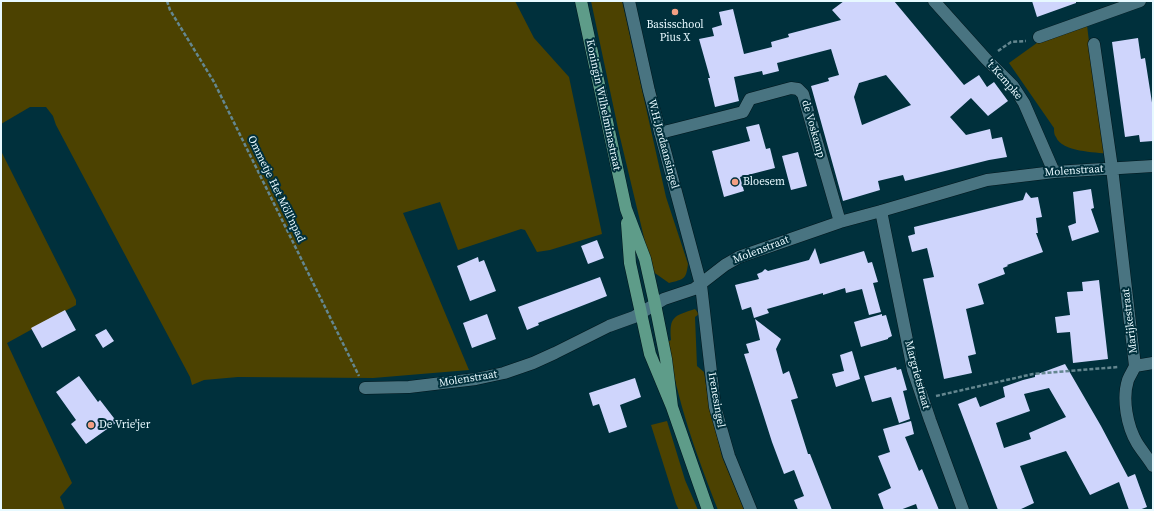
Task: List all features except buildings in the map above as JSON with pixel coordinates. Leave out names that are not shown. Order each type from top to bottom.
[{"type":"main road","name":"Koningin Wilhelminastraat","points":[[581,1],[626,209],[630,263],[650,354],[672,407],[708,510]]},
{"type":"main road","name":"Koningin Wilhelminastraat","points":[[626,209],[645,259],[666,359],[672,407]]},
{"type":"street","name":"W.H.Jordaansingel","points":[[629,1],[660,133],[701,285]]},
{"type":"street","name":"'t Kempke","points":[[934,1],[986,59],[1013,86],[1024,102],[1054,172]]},
{"type":"street","points":[[1040,37],[1140,1]]},
{"type":"street","name":"Marijkestraat","points":[[1094,44],[1112,168],[1135,366],[1128,380],[1125,393],[1126,408],[1130,427],[1137,443],[1153,466]]},
{"type":"street","name":"de Voskamp","points":[[660,133],[743,112],[750,99],[791,88],[798,89],[803,94],[840,222]]},
{"type":"street","name":"Molenstraat","points":[[365,388],[409,387],[476,379],[538,361],[609,326],[634,317],[664,299],[694,289],[725,265],[739,257],[840,222],[881,212],[944,191],[987,180],[1054,172],[1153,166]]},
{"type":"street","name":"Margrietstraat","points":[[881,212],[913,370],[963,510]]},
{"type":"street","name":"Irenesingel","points":[[701,285],[716,407],[729,456],[751,510]]},
{"type":"street","points":[[1135,366],[1153,364]]},
{"type":"path","name":"Ommetje Het Möll'npad","points":[[167,1],[170,10],[214,82],[365,388]]},
{"type":"path","points":[[986,59],[1011,42],[1025,41],[1040,37]]},
{"type":"path","points":[[923,399],[1033,374],[1135,366]]},
{"type":"shaded area","points":[[1,1],[515,1],[534,38],[569,77],[602,234],[550,250],[537,252],[525,230],[521,229],[458,250],[440,202],[403,213],[469,370],[373,378],[238,377],[204,380],[192,385],[190,377],[56,125],[53,116],[46,107],[30,107],[1,124]]},
{"type":"shaded area","points":[[591,1],[622,1],[666,197],[688,264],[685,276],[678,281],[669,283],[652,271],[619,133]]},
{"type":"shaded area","points":[[1087,25],[1090,50],[1109,154],[1088,152],[1065,146],[1059,142],[1054,133],[1054,128],[1009,63],[1041,40]]},
{"type":"shaded area","points":[[1,151],[76,300],[76,305],[7,343],[72,483],[60,497],[65,510],[1,510]]},
{"type":"shaded area","points":[[695,309],[699,314],[695,317],[697,366],[704,372],[709,404],[722,457],[744,510],[718,510],[702,469],[676,385],[668,342],[671,340],[672,321],[682,313]]},
{"type":"shaded area","points":[[667,421],[685,480],[698,510],[679,510],[676,504],[651,425]]},
{"type":"place","name":"Basisschool Pius X","points":[[675,12]]},
{"type":"place","name":"Bloesem","points":[[735,182]]},
{"type":"place","name":"De Vrie'jer","points":[[91,425]]}]
